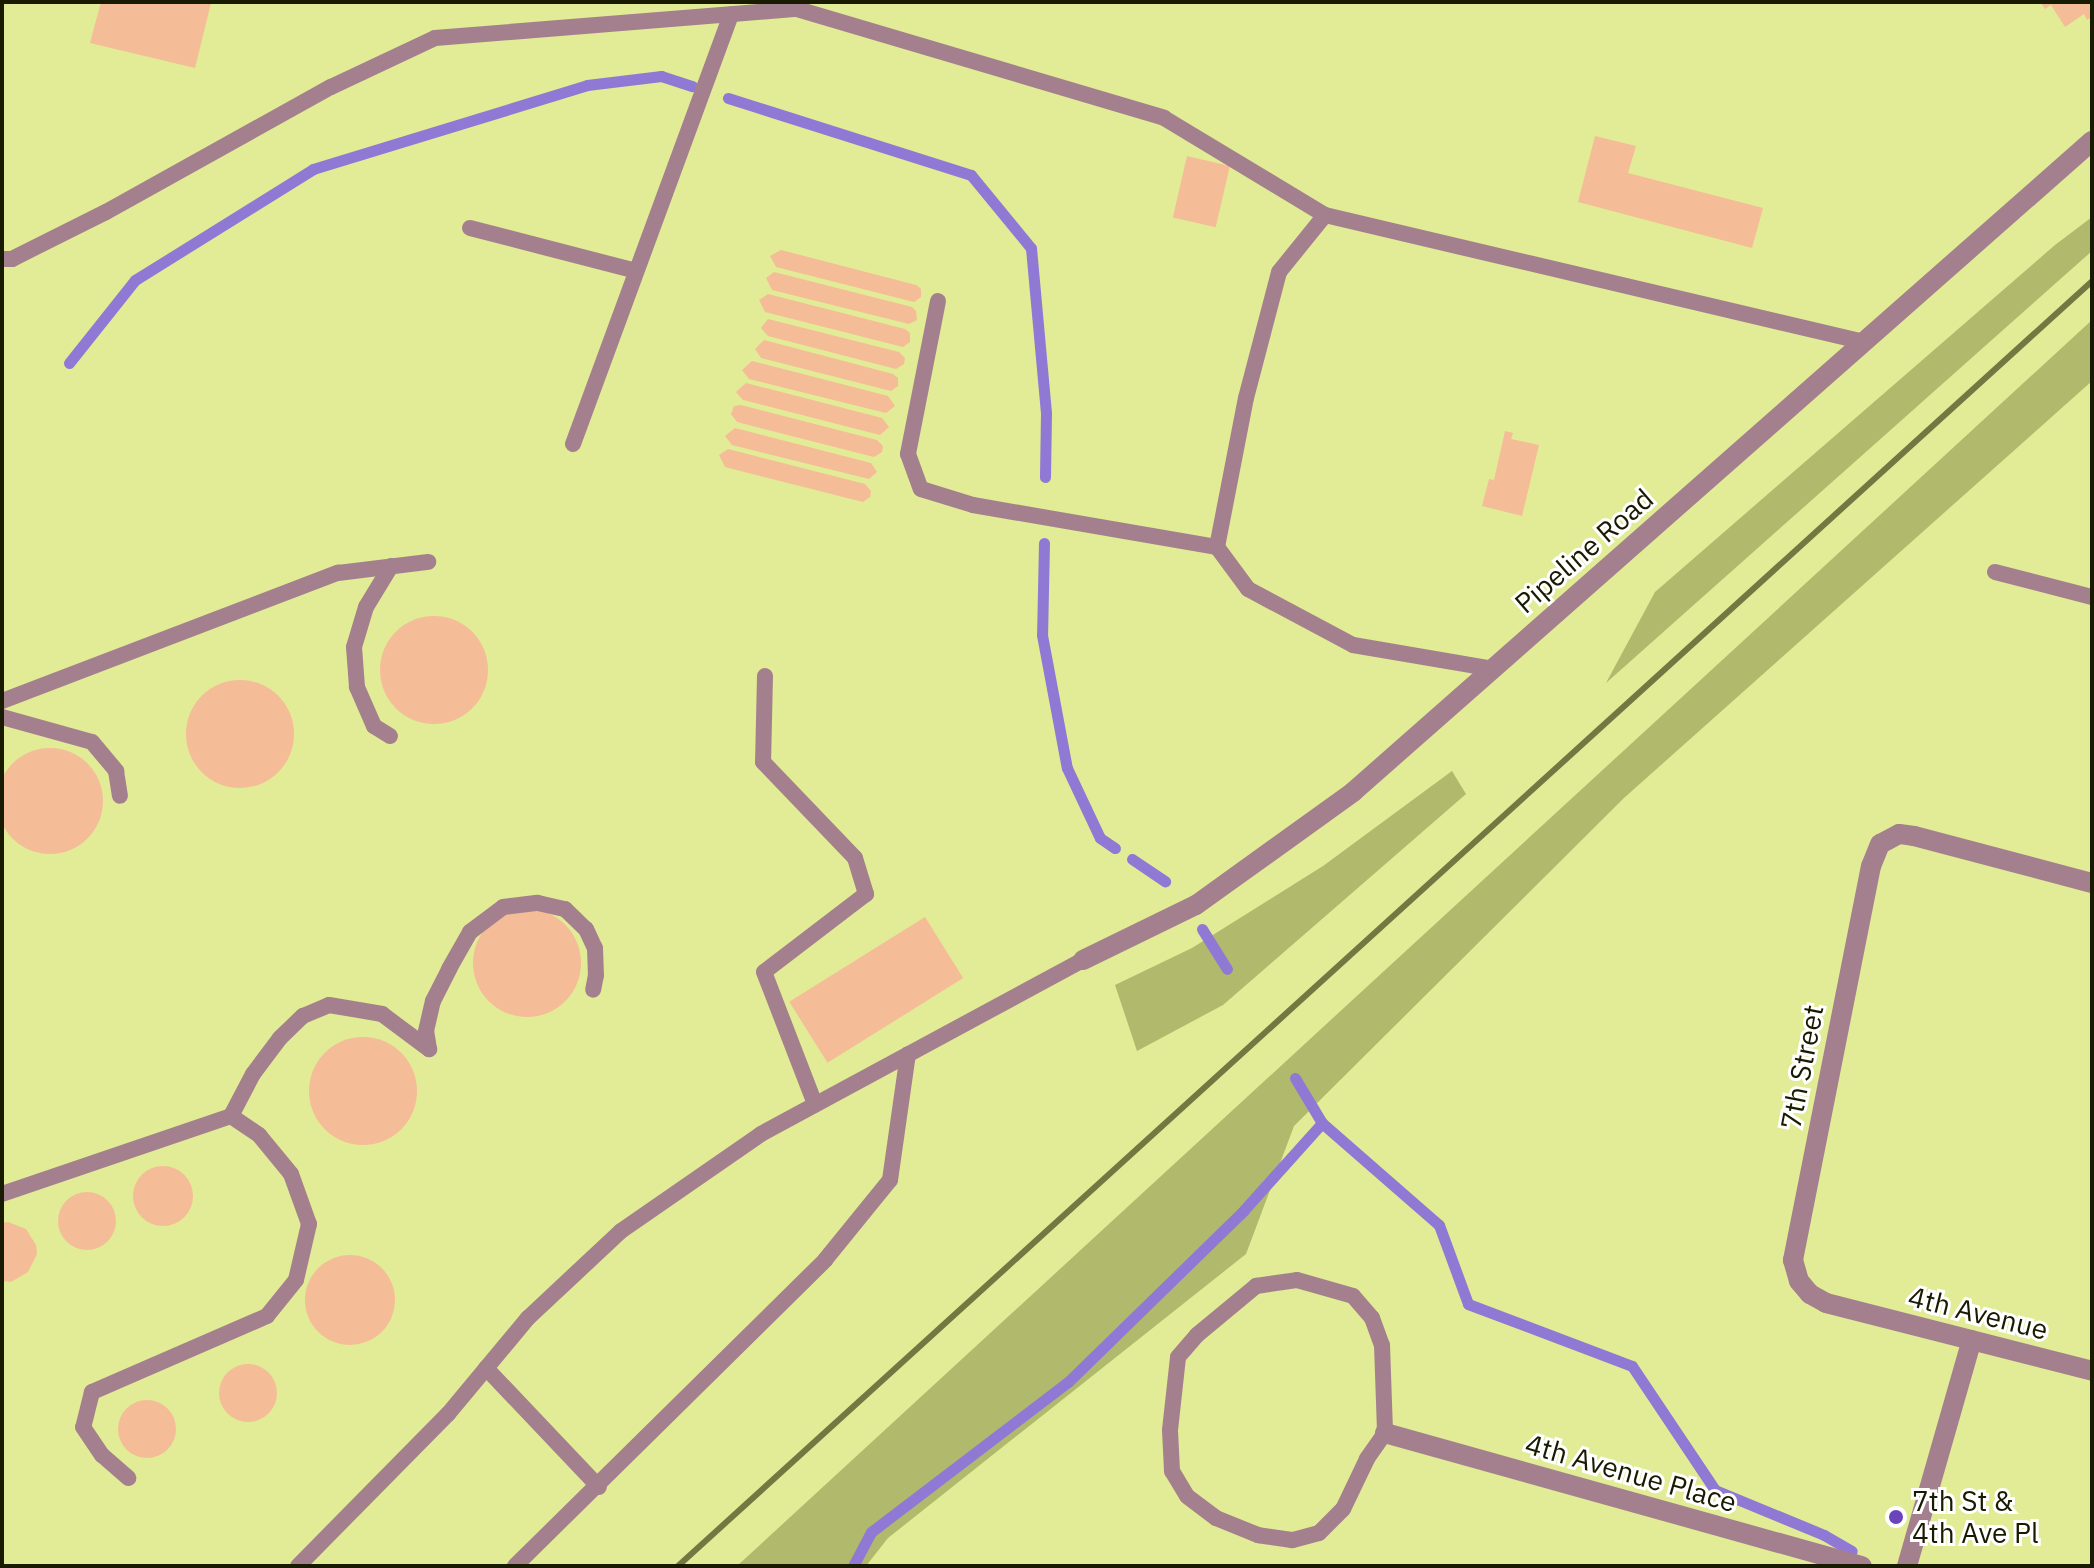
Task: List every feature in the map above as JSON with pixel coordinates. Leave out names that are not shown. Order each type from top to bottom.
[{"type":"street","name":"Pipeline Road","points":[[1083,960],[1208,897],[1353,792],[2092,141]]},
{"type":"street","name":"7th Street","points":[[1849,1309],[1810,1294],[1799,1281],[1793,1260],[1871,866],[1880,844],[1889,836],[1914,836],[2092,883]]},
{"type":"street","name":"4th Avenue","points":[[1849,1309],[2092,1371]]},
{"type":"street","points":[[1907,1566],[1972,1340]]},
{"type":"street","name":"4th Avenue Place","points":[[1385,1433],[1862,1566]]},
{"type":"lane","points":[[2,259],[12,259],[106,212],[331,87],[435,38],[797,9],[1164,118],[1325,215],[1864,342]]},
{"type":"lane","points":[[573,444],[731,14]]},
{"type":"lane","points":[[1217,547],[1246,398],[1279,272],[1325,215]]},
{"type":"lane","points":[[470,228],[636,271]]},
{"type":"lane","points":[[938,301],[908,454],[921,489],[973,505],[1217,547],[1248,589],[1353,645],[1493,669]]},
{"type":"lane","points":[[2,701],[338,573],[428,562]]},
{"type":"lane","points":[[390,736],[374,726],[357,687],[354,647],[366,607],[391,566]]},
{"type":"lane","points":[[1995,572],[2092,597]]},
{"type":"lane","points":[[765,676],[763,762],[855,858],[866,894],[764,972],[815,1104]]},
{"type":"lane","points":[[2,717],[92,742],[116,771],[120,796]]},
{"type":"lane","points":[[2,1194],[231,1116],[253,1074],[280,1038],[303,1016],[329,1005],[382,1014],[429,1049],[426,1031],[433,1001],[449,969],[470,932],[503,907],[538,903],[565,909],[586,929],[595,948],[593,990]]},
{"type":"lane","points":[[298,1566],[448,1414],[528,1318],[621,1231],[761,1134],[1083,960]]},
{"type":"lane","points":[[515,1566],[599,1487],[825,1260],[890,1180],[908,1054]]},
{"type":"lane","points":[[128,1478],[102,1455],[83,1427],[92,1392],[267,1316],[296,1280],[309,1224],[291,1174],[259,1135],[231,1116]]},
{"type":"lane","points":[[1297,1280],[1353,1296],[1372,1318],[1382,1345],[1385,1433],[1367,1459],[1343,1509],[1319,1533],[1292,1540],[1258,1535],[1216,1518],[1187,1496],[1172,1471],[1171,1406],[1178,1357],[1197,1335],[1256,1286],[1297,1280]]},
{"type":"lane","points":[[486,1368],[599,1487]]},
{"type":"green space","points":[[2092,217],[2092,251],[1606,683],[1655,592],[2055,245]]},
{"type":"green space","points":[[2092,320],[2092,381],[1624,798],[1294,1126],[1246,1254],[888,1538],[866,1566],[737,1566]]},
{"type":"green space","points":[[1452,771],[1466,794],[1223,1005],[1137,1051],[1115,985],[1192,948],[1323,866]]},
{"type":"building","points":[[101,2],[211,3],[195,68],[90,43]]},
{"type":"building","points":[[2040,2],[2092,2],[2092,17],[2087,20],[2084,14],[2065,27],[2051,5],[2045,9]]},
{"type":"building","points":[[1595,136],[1636,146],[1628,173],[1763,208],[1752,248],[1578,202]]},
{"type":"building","points":[[1187,156],[1230,166],[1216,227],[1173,217]]},
{"type":"building","points":[[781,250],[916,285],[921,289],[921,297],[914,302],[776,267],[770,256]]},
{"type":"building","points":[[774,272],[912,307],[917,320],[909,324],[772,290],[766,278]]},
{"type":"building","points":[[768,294],[905,329],[910,333],[910,342],[903,347],[765,312],[759,300]]},
{"type":"building","points":[[768,319],[899,352],[905,358],[904,364],[896,369],[768,336],[761,328]]},
{"type":"building","points":[[764,340],[893,374],[898,378],[898,386],[891,391],[761,358],[755,349]]},
{"type":"building","points":[[752,361],[888,396],[895,406],[886,413],[749,379],[742,370]]},
{"type":"building","points":[[746,383],[882,418],[889,427],[880,435],[743,400],[736,392]]},
{"type":"building","points":[[741,405],[877,440],[883,446],[882,452],[874,457],[737,422],[731,414],[734,406]]},
{"type":"building","points":[[735,428],[871,463],[877,472],[869,479],[732,445],[725,436]]},
{"type":"building","points":[[1505,431],[1513,433],[1511,439],[1539,445],[1522,516],[1482,506],[1489,479],[1494,480]]},
{"type":"building","points":[[728,449],[865,484],[871,491],[870,497],[863,502],[725,467],[719,455]]},
{"type":"building","points":[[434,616],[455,620],[472,632],[484,649],[488,670],[484,691],[472,708],[455,720],[434,724],[413,720],[396,708],[384,691],[380,670],[384,649],[396,632],[413,620]]},
{"type":"building","points":[[240,680],[261,684],[278,696],[290,713],[294,734],[290,755],[278,772],[261,784],[240,788],[219,784],[202,772],[190,755],[186,734],[190,713],[202,696],[219,684]]},
{"type":"building","points":[[50,748],[70,752],[88,763],[99,781],[103,801],[99,821],[88,839],[70,850],[50,854],[30,850],[12,839],[1,821],[-3,801],[1,781],[12,763],[30,752]]},
{"type":"building","points":[[527,909],[548,913],[565,925],[577,942],[581,963],[577,984],[565,1001],[548,1013],[527,1017],[506,1013],[489,1001],[477,984],[473,963],[477,942],[489,925],[506,913]]},
{"type":"building","points":[[925,917],[963,978],[827,1063],[789,1002]]},
{"type":"building","points":[[363,1037],[384,1041],[401,1053],[413,1070],[417,1091],[413,1112],[401,1129],[384,1141],[363,1145],[342,1141],[325,1129],[313,1112],[309,1091],[313,1070],[325,1053],[342,1041]]},
{"type":"building","points":[[163,1166],[184,1175],[193,1196],[184,1217],[163,1226],[142,1217],[133,1196],[142,1175]]},
{"type":"building","points":[[87,1192],[108,1200],[116,1221],[108,1242],[87,1250],[66,1242],[58,1221],[66,1200]]},
{"type":"building","points":[[8,1222],[26,1229],[36,1245],[37,1254],[28,1272],[11,1282],[2,1281],[2,1223]]},
{"type":"building","points":[[350,1255],[367,1258],[382,1268],[392,1283],[395,1300],[392,1317],[382,1332],[367,1342],[350,1345],[333,1342],[318,1332],[308,1317],[305,1300],[308,1283],[318,1268],[333,1258]]},
{"type":"building","points":[[248,1364],[269,1372],[277,1393],[269,1414],[248,1422],[227,1414],[219,1393],[227,1372]]},
{"type":"building","points":[[147,1400],[168,1408],[176,1429],[168,1450],[147,1458],[126,1450],[118,1429],[126,1408]]},
{"type":"waterway","points":[[69,363],[135,280],[313,169],[587,85],[661,76],[692,86]]},
{"type":"waterway","points":[[728,98],[971,175],[1031,248],[1046,413],[1045,477]]},
{"type":"waterway","points":[[1044,543],[1042,635],[1067,768],[1100,838],[1115,848]]},
{"type":"waterway","points":[[1132,859],[1165,881]]},
{"type":"waterway","points":[[1202,929],[1227,969]]},
{"type":"waterway","points":[[1295,1078],[1322,1123],[1439,1225],[1468,1304],[1632,1366],[1715,1490],[1824,1535],[1852,1551]]},
{"type":"waterway","points":[[853,1566],[871,1532],[1068,1382],[1244,1210],[1322,1123]]},
{"type":"railway","points":[[678,1566],[2092,281]]},
{"type":"place","name":"7th St & 4th Ave Pl","points":[[1896,1517]]}]
